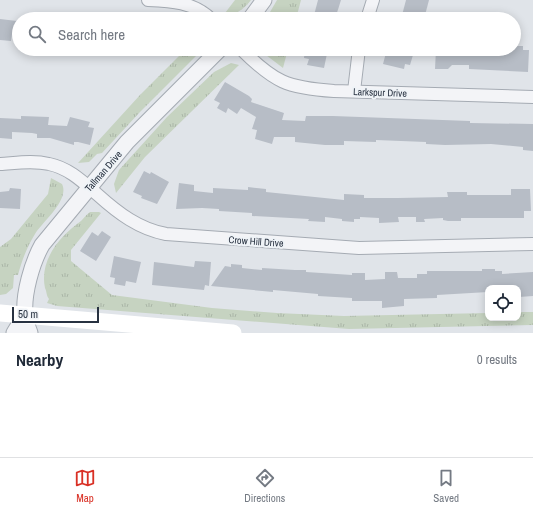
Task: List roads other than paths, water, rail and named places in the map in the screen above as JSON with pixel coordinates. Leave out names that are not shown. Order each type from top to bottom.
[{"type":"main road","points":[[0,314],[233,333]]},
{"type":"street","points":[[148,0],[185,3],[202,12]]},
{"type":"street","points":[[255,12],[264,0]]},
{"type":"street","points":[[369,12],[373,0]]},
{"type":"street","name":"Tallman Drive","points":[[30,333],[25,315],[29,284],[37,254],[42,245],[88,187],[146,121],[213,56]]},
{"type":"street","name":"Larkspur Drive","points":[[249,56],[268,74],[284,82],[313,90],[533,97]]},
{"type":"street","points":[[354,91],[358,56]]},
{"type":"street","name":"Crow Hill Drive","points":[[0,164],[31,162],[49,164],[63,168],[140,226],[166,234],[359,248],[533,244]]},
{"type":"street","name":"Tallman Drive","points":[[14,333],[25,315]]}]
